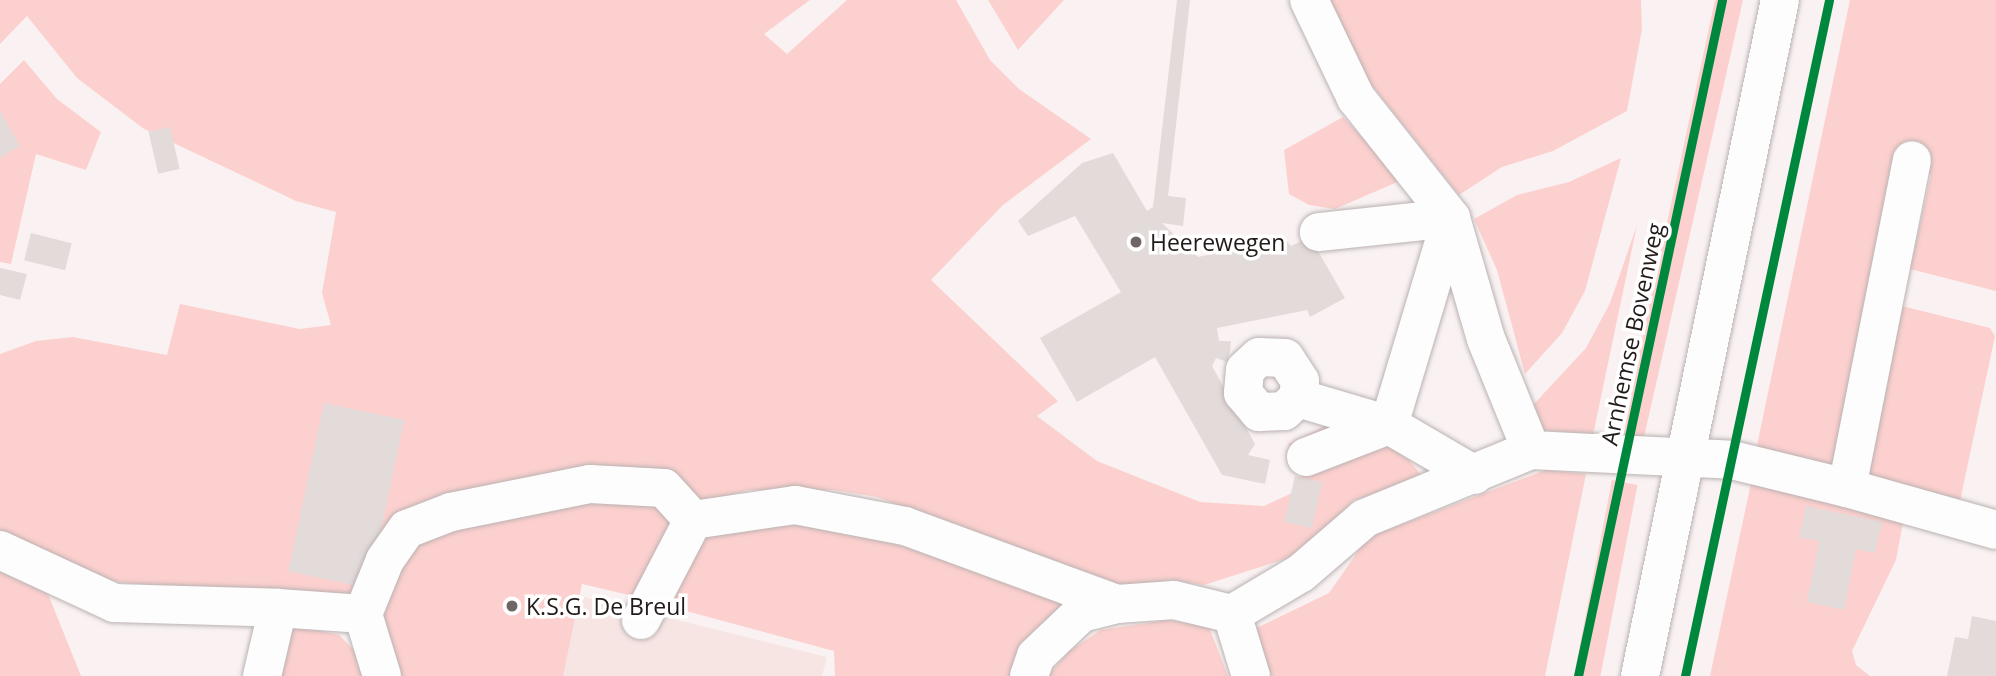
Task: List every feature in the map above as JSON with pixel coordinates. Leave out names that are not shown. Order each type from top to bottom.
[{"type":"main road","points":[[1309,0],[1356,98],[1451,218],[1486,339],[1531,450]]},
{"type":"main road","points":[[1640,676],[1780,0]]},
{"type":"main road","points":[[1847,488],[1912,160]]},
{"type":"main road","points":[[1319,232],[1451,218]]},
{"type":"main road","points":[[1389,425],[1451,218]]},
{"type":"main road","points":[[1298,398],[1389,425],[1475,475]]},
{"type":"main road","points":[[1306,457],[1389,425]]},
{"type":"main road","points":[[1030,676],[1036,656],[1081,613],[1117,604],[1174,600],[1232,614],[1301,573],[1366,518],[1531,450],[1686,454],[1847,488],[1996,531]]},
{"type":"main road","points":[[382,676],[363,614],[385,560],[407,529],[451,512],[590,484],[664,488],[693,520]]},
{"type":"main road","points":[[693,520],[795,505],[905,526],[1117,604]]},
{"type":"main road","points":[[641,620],[693,520]]},
{"type":"main road","points":[[0,550],[114,603],[278,608],[363,614]]},
{"type":"main road","points":[[262,676],[278,608]]},
{"type":"main road","points":[[1232,614],[1251,676]]},
{"type":"shaded area","points":[[0,0],[810,0],[764,34],[787,54],[847,0],[956,0],[990,60],[1019,89],[1091,139],[1003,205],[931,280],[1058,401],[1037,416],[1097,461],[1200,502],[1264,506],[1305,487],[1288,444],[1342,418],[1407,458],[1424,478],[1354,500],[1301,554],[1204,585],[1171,580],[1114,588],[877,497],[833,490],[748,490],[702,503],[553,475],[403,510],[381,534],[353,608],[83,578],[0,541],[0,354],[36,341],[73,337],[167,355],[180,304],[300,329],[331,325],[322,293],[336,212],[296,201],[144,129],[77,78],[27,16],[0,44]]},
{"type":"shaded area","points":[[988,0],[1064,0],[1018,50]]},
{"type":"shaded area","points":[[1324,0],[1641,0],[1642,29],[1627,111],[1553,151],[1502,167],[1459,195],[1351,59]]},
{"type":"shaded area","points":[[1715,0],[1743,0],[1642,446],[1620,441]]},
{"type":"shaded area","points":[[1850,0],[1996,0],[1996,291],[1910,269],[1931,175],[1900,167],[1832,473],[1755,455]]},
{"type":"shaded area","points":[[24,60],[57,99],[101,132],[86,170],[36,154],[11,264],[0,262],[0,84]]},
{"type":"shaded area","points":[[1343,117],[1402,180],[1335,209],[1309,205],[1289,194],[1284,150]]},
{"type":"shaded area","points":[[1621,158],[1585,291],[1562,333],[1525,374],[1497,270],[1474,219],[1517,195],[1569,182]]},
{"type":"shaded area","points":[[1637,225],[1593,435],[1542,430],[1533,405],[1586,348],[1610,303]]},
{"type":"shaded area","points":[[1902,306],[1990,328],[1995,336],[1960,501],[1864,480]]},
{"type":"shaded area","points":[[1546,470],[1586,474],[1545,676],[1268,676],[1250,631],[1329,593],[1368,537]]},
{"type":"shaded area","points":[[1612,480],[1638,485],[1600,676],[1574,676]]},
{"type":"shaded area","points":[[1751,483],[1904,517],[1896,560],[1852,651],[1856,665],[1870,676],[1710,676]]},
{"type":"shaded area","points":[[605,500],[661,501],[676,520],[633,596],[582,584],[563,676],[398,676],[373,627],[412,543],[503,516]]},
{"type":"shaded area","points":[[805,525],[903,546],[1069,604],[1034,631],[1009,676],[835,676],[834,651],[660,604],[692,543],[724,528]]},
{"type":"shaded area","name":"K.S.G. De Breul","points":[[415,555],[827,657],[822,676],[387,676]]},
{"type":"shaded area","points":[[0,572],[48,594],[81,676],[0,676]]},
{"type":"shaded area","points":[[1167,620],[1209,627],[1228,676],[1048,676],[1069,651],[1101,630]]},
{"type":"shaded area","points":[[283,622],[339,635],[361,657],[366,676],[270,676]]},
{"type":"building","name":"Heerewegen","points":[[1177,0],[1190,0],[1168,196],[1186,198],[1183,226],[1162,223],[1198,257],[1285,239],[1291,246],[1310,237],[1345,298],[1310,317],[1307,310],[1217,328],[1219,341],[1231,341],[1230,351],[1227,362],[1216,358],[1212,366],[1255,444],[1248,455],[1270,460],[1265,484],[1222,475],[1155,357],[1077,402],[1040,338],[1121,292],[1075,216],[1028,236],[1018,221],[1082,163],[1113,153],[1147,211],[1153,207]]},
{"type":"building","points":[[0,111],[20,146],[0,158]]},
{"type":"building","points":[[170,127],[180,169],[158,174],[149,132]]},
{"type":"building","points":[[31,233],[72,243],[65,270],[24,260]]},
{"type":"building","points":[[0,268],[27,274],[20,300],[0,295]]},
{"type":"building","points":[[324,403],[404,420],[368,588],[288,571]]},
{"type":"building","points":[[1295,476],[1322,482],[1312,528],[1284,522]]},
{"type":"building","points":[[1806,506],[1882,522],[1875,553],[1856,549],[1844,610],[1807,602],[1819,541],[1799,537]]},
{"type":"building","points":[[1972,616],[1996,621],[1996,676],[1947,676],[1955,637],[1968,639]]},
{"type":"cycle path","name":"Arnhemse Bovenweg","points":[[1578,676],[1722,0]]},
{"type":"cycle path","points":[[1685,676],[1829,0]]},
{"type":"place","name":"Heerewegen","points":[[1136,242]]},
{"type":"place","name":"K.S.G. De Breul","points":[[512,606]]}]
